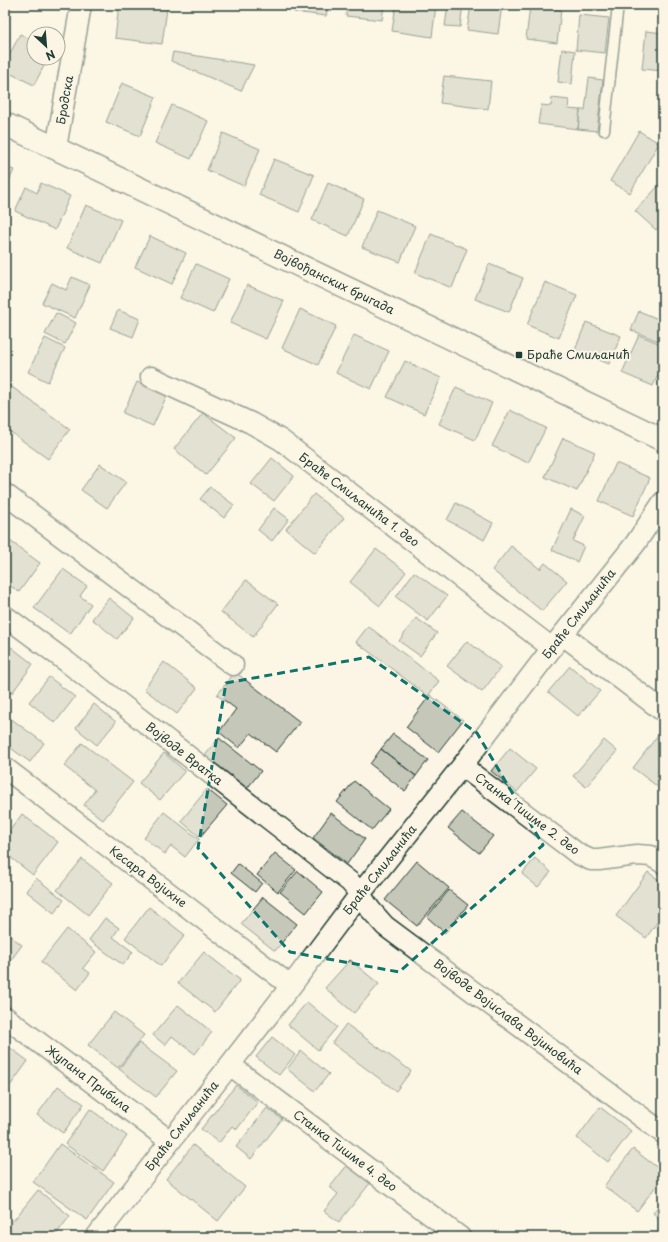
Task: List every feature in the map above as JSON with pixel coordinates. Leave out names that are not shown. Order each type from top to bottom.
[{"type":"street","name":"Бродска","points":[[56,148],[81,5]]},
{"type":"street","name":"Војвођанских бригада","points":[[5,124],[661,436]]},
{"type":"street","name":"Браће Смиљанића 1. део","points":[[151,377],[251,423],[281,440],[557,642],[663,711]]},
{"type":"street","points":[[5,494],[233,665]]},
{"type":"street","name":"Браће Смиљанића","points":[[96,1237],[291,986],[360,894],[635,544],[663,502]]},
{"type":"street","name":"Војводе Вратка","points":[[5,616],[67,662],[350,882],[360,894]]},
{"type":"street","name":"Станка Тишме 2. део","points":[[462,766],[578,854],[591,860],[637,855],[650,856],[663,863]]},
{"type":"street","name":"Кесара Војихне","points":[[5,768],[291,986]]},
{"type":"street","name":"Војводе Војислава Војиновића","points":[[360,894],[370,909],[385,926],[663,1133]]},
{"type":"street","name":"Жупана Прибила","points":[[5,1017],[170,1141]]},
{"type":"street","name":"Станка Тишме 4. део","points":[[230,1065],[460,1237]]},
{"type":"lane","points":[[604,130],[618,5]]},
{"type":"highlighted area","points":[[369,657],[477,733],[543,845],[399,972],[290,952],[198,848],[226,683]]},
{"type":"building","points":[[119,5],[137,5],[167,9],[162,44],[115,38]]},
{"type":"building","points":[[295,5],[328,5],[326,16],[294,12]]},
{"type":"building","points":[[347,5],[384,5],[382,20],[346,16]]},
{"type":"building","points":[[396,5],[436,5],[432,37],[392,31]]},
{"type":"building","points":[[448,5],[463,5],[460,27],[445,26]]},
{"type":"building","points":[[471,5],[502,5],[498,34],[467,30]]},
{"type":"building","points":[[530,6],[561,10],[557,43],[526,39]]},
{"type":"building","points":[[579,15],[609,18],[605,53],[576,50]]},
{"type":"building","points":[[646,31],[663,33],[663,71],[642,69]]},
{"type":"building","points":[[20,34],[26,37],[26,66],[44,66],[34,85],[5,71],[5,64]]},
{"type":"building","points":[[562,49],[575,51],[572,84],[558,82]]},
{"type":"building","points":[[173,52],[254,65],[241,91],[171,61]]},
{"type":"building","points":[[444,76],[491,81],[488,109],[440,103]]},
{"type":"building","points":[[589,78],[603,80],[597,131],[578,129],[580,110],[585,110]]},
{"type":"building","points":[[122,83],[156,97],[140,136],[106,122]]},
{"type":"building","points":[[552,98],[569,100],[568,109],[580,110],[578,129],[538,124],[541,105],[551,106]]},
{"type":"building","points":[[172,105],[208,121],[191,159],[155,143]]},
{"type":"building","points":[[639,131],[659,143],[630,193],[610,181]]},
{"type":"building","points":[[223,133],[260,149],[244,186],[207,170]]},
{"type":"building","points":[[274,159],[314,175],[299,212],[259,195]]},
{"type":"building","points":[[5,167],[14,170],[5,190]]},
{"type":"building","points":[[663,181],[663,223],[656,230],[635,211]]},
{"type":"building","points":[[41,183],[70,196],[55,230],[15,211],[26,187],[37,193]]},
{"type":"building","points":[[328,183],[364,199],[348,236],[312,220]]},
{"type":"building","points":[[86,205],[121,220],[102,263],[67,248]]},
{"type":"building","points":[[377,210],[415,226],[400,262],[362,247]]},
{"type":"building","points":[[431,234],[467,249],[452,288],[415,273]]},
{"type":"building","points":[[150,236],[186,253],[172,284],[135,267]]},
{"type":"building","points":[[196,264],[229,279],[213,313],[180,298]]},
{"type":"building","points":[[489,264],[523,278],[509,312],[475,299]]},
{"type":"building","points":[[72,277],[90,285],[75,318],[42,303],[52,283],[66,290]]},
{"type":"building","points":[[545,282],[577,295],[559,338],[527,325]]},
{"type":"building","points":[[247,285],[284,301],[266,339],[230,323]]},
{"type":"building","points":[[300,309],[336,326],[318,365],[282,348]]},
{"type":"building","points":[[118,310],[140,319],[133,337],[110,328]]},
{"type":"building","points":[[639,311],[663,321],[663,343],[631,330]]},
{"type":"building","points":[[56,313],[76,323],[65,344],[45,334]]},
{"type":"building","points":[[586,322],[621,336],[609,364],[575,350]]},
{"type":"building","points":[[354,335],[389,351],[371,389],[336,373]]},
{"type":"building","points":[[639,335],[663,345],[663,364],[653,386],[622,373]]},
{"type":"building","points":[[45,338],[65,348],[48,382],[28,372]]},
{"type":"building","points":[[405,361],[441,378],[424,414],[387,397]]},
{"type":"building","points":[[5,382],[70,429],[48,459],[5,428]]},
{"type":"building","points":[[137,382],[167,395],[153,426],[123,413]]},
{"type":"building","points":[[456,387],[492,403],[475,440],[439,424]]},
{"type":"building","points":[[510,410],[546,428],[528,463],[492,446]]},
{"type":"building","points":[[203,413],[236,438],[206,475],[174,449]]},
{"type":"building","points":[[563,438],[595,452],[577,491],[545,477]]},
{"type":"building","points":[[272,458],[294,476],[274,501],[251,484]]},
{"type":"building","points":[[616,463],[650,478],[633,516],[599,501]]},
{"type":"building","points":[[100,464],[126,482],[107,508],[81,490]]},
{"type":"building","points":[[210,487],[234,505],[224,518],[200,499]]},
{"type":"building","points":[[314,494],[344,518],[315,553],[286,529]]},
{"type":"building","points":[[456,503],[493,523],[484,540],[447,520]]},
{"type":"building","points":[[274,508],[289,519],[272,541],[258,530]]},
{"type":"building","points":[[571,509],[585,516],[573,541],[584,546],[577,562],[552,550]]},
{"type":"building","points":[[6,538],[40,563],[19,592],[5,582]]},
{"type":"building","points":[[511,546],[540,569],[545,563],[567,581],[542,611],[492,570]]},
{"type":"building","points":[[376,549],[406,572],[380,606],[350,582]]},
{"type":"building","points":[[63,569],[87,586],[80,596],[91,604],[70,634],[34,608]]},
{"type":"building","points":[[414,572],[447,596],[428,621],[396,597]]},
{"type":"building","points":[[246,580],[278,604],[253,637],[221,612]]},
{"type":"building","points":[[109,598],[134,618],[117,639],[92,619]]},
{"type":"building","points":[[416,618],[437,633],[420,656],[399,641]]},
{"type":"building","points":[[368,626],[439,681],[428,696],[356,642]]},
{"type":"building","points":[[467,641],[501,667],[482,692],[447,666]]},
{"type":"building","points":[[11,647],[33,664],[12,693],[5,688],[5,655]]},
{"type":"building","points":[[164,662],[197,688],[177,714],[144,689]]},
{"type":"building","points":[[570,666],[600,691],[578,716],[548,692]]},
{"type":"building","points":[[235,672],[300,722],[276,752],[251,733],[239,748],[219,732],[236,709],[217,695]]},
{"type":"building","points":[[49,677],[75,697],[55,723],[29,702]]},
{"type":"building","points":[[430,695],[463,720],[438,752],[406,727]]},
{"type":"building","points":[[94,704],[116,722],[97,745],[76,728]]},
{"type":"building","points":[[6,715],[44,743],[30,762],[5,744]]},
{"type":"building","points":[[393,734],[428,760],[416,776],[381,749]]},
{"type":"building","points":[[658,735],[663,739],[662,790],[633,768]]},
{"type":"building","points":[[219,738],[261,771],[245,791],[203,758]]},
{"type":"building","points":[[604,740],[617,751],[586,787],[573,776]]},
{"type":"building","points":[[82,743],[133,782],[103,820],[84,805],[95,790],[64,766]]},
{"type":"building","points":[[510,748],[536,769],[517,792],[491,771]]},
{"type":"building","points":[[381,749],[416,776],[405,791],[370,764]]},
{"type":"building","points":[[164,753],[185,771],[160,800],[139,783]]},
{"type":"building","points":[[354,781],[389,809],[372,830],[337,802]]},
{"type":"building","points":[[207,789],[227,805],[200,837],[181,821]]},
{"type":"building","points":[[164,812],[199,839],[185,857],[171,846],[165,854],[144,838]]},
{"type":"building","points":[[462,812],[493,836],[479,853],[448,828]]},
{"type":"building","points":[[331,813],[365,839],[347,864],[313,838]]},
{"type":"building","points":[[22,814],[58,842],[33,875],[5,853],[5,837]]},
{"type":"building","points":[[275,853],[296,870],[278,892],[257,875]]},
{"type":"building","points":[[535,858],[551,872],[538,887],[522,874]]},
{"type":"building","points":[[82,859],[113,883],[88,915],[57,890]]},
{"type":"building","points":[[417,861],[449,888],[417,926],[385,900]]},
{"type":"building","points":[[238,864],[262,883],[255,892],[231,873]]},
{"type":"building","points":[[298,871],[323,892],[306,913],[280,892]]},
{"type":"building","points":[[648,872],[663,883],[663,914],[646,938],[616,916]]},
{"type":"building","points":[[36,878],[64,900],[54,913],[26,891]]},
{"type":"building","points":[[449,890],[468,905],[445,933],[427,917]]},
{"type":"building","points":[[263,897],[297,924],[275,951],[241,924]]},
{"type":"building","points":[[149,907],[185,935],[161,966],[125,938]]},
{"type":"building","points":[[105,918],[119,928],[113,937],[133,952],[123,965],[89,940]]},
{"type":"building","points":[[67,929],[96,952],[83,968],[90,973],[77,990],[41,962]]},
{"type":"building","points":[[5,932],[22,945],[5,968]]},
{"type":"building","points":[[204,952],[240,980],[215,1012],[178,983]]},
{"type":"building","points":[[350,960],[379,984],[354,1013],[325,988]]},
{"type":"building","points":[[307,1002],[337,1027],[318,1050],[288,1025]]},
{"type":"building","points":[[178,1005],[212,1032],[195,1054],[172,1036],[165,1045],[153,1035]]},
{"type":"building","points":[[114,1012],[144,1035],[118,1068],[88,1045]]},
{"type":"building","points":[[346,1024],[411,1071],[396,1091],[332,1043]]},
{"type":"building","points":[[272,1037],[295,1055],[279,1075],[256,1057]]},
{"type":"building","points":[[139,1043],[177,1071],[156,1097],[119,1069]]},
{"type":"building","points":[[5,1044],[28,1061],[5,1093]]},
{"type":"building","points":[[301,1051],[329,1074],[315,1091],[287,1069]]},
{"type":"building","points":[[236,1085],[258,1102],[237,1129],[232,1126],[219,1143],[201,1129]]},
{"type":"building","points":[[58,1086],[84,1104],[63,1133],[37,1115]]},
{"type":"building","points":[[600,1107],[631,1131],[608,1162],[577,1138]]},
{"type":"building","points":[[267,1108],[282,1119],[251,1159],[236,1147]]},
{"type":"building","points":[[90,1109],[127,1136],[103,1171],[65,1144]]},
{"type":"building","points":[[60,1144],[114,1182],[87,1220],[33,1182]]},
{"type":"building","points":[[193,1145],[245,1187],[218,1221],[166,1179]]},
{"type":"building","points":[[633,1149],[663,1172],[663,1177],[637,1211],[604,1186]]},
{"type":"building","points":[[348,1164],[371,1182],[339,1222],[324,1211],[338,1194],[330,1187]]},
{"type":"building","points":[[38,1190],[70,1216],[54,1237],[9,1237],[5,1231]]},
{"type":"building","points":[[663,1200],[663,1221],[653,1213]]},
{"type":"building","points":[[212,1231],[220,1237],[207,1237]]},
{"type":"place","name":"Браће Смиљанић","points":[[519,355]]}]
